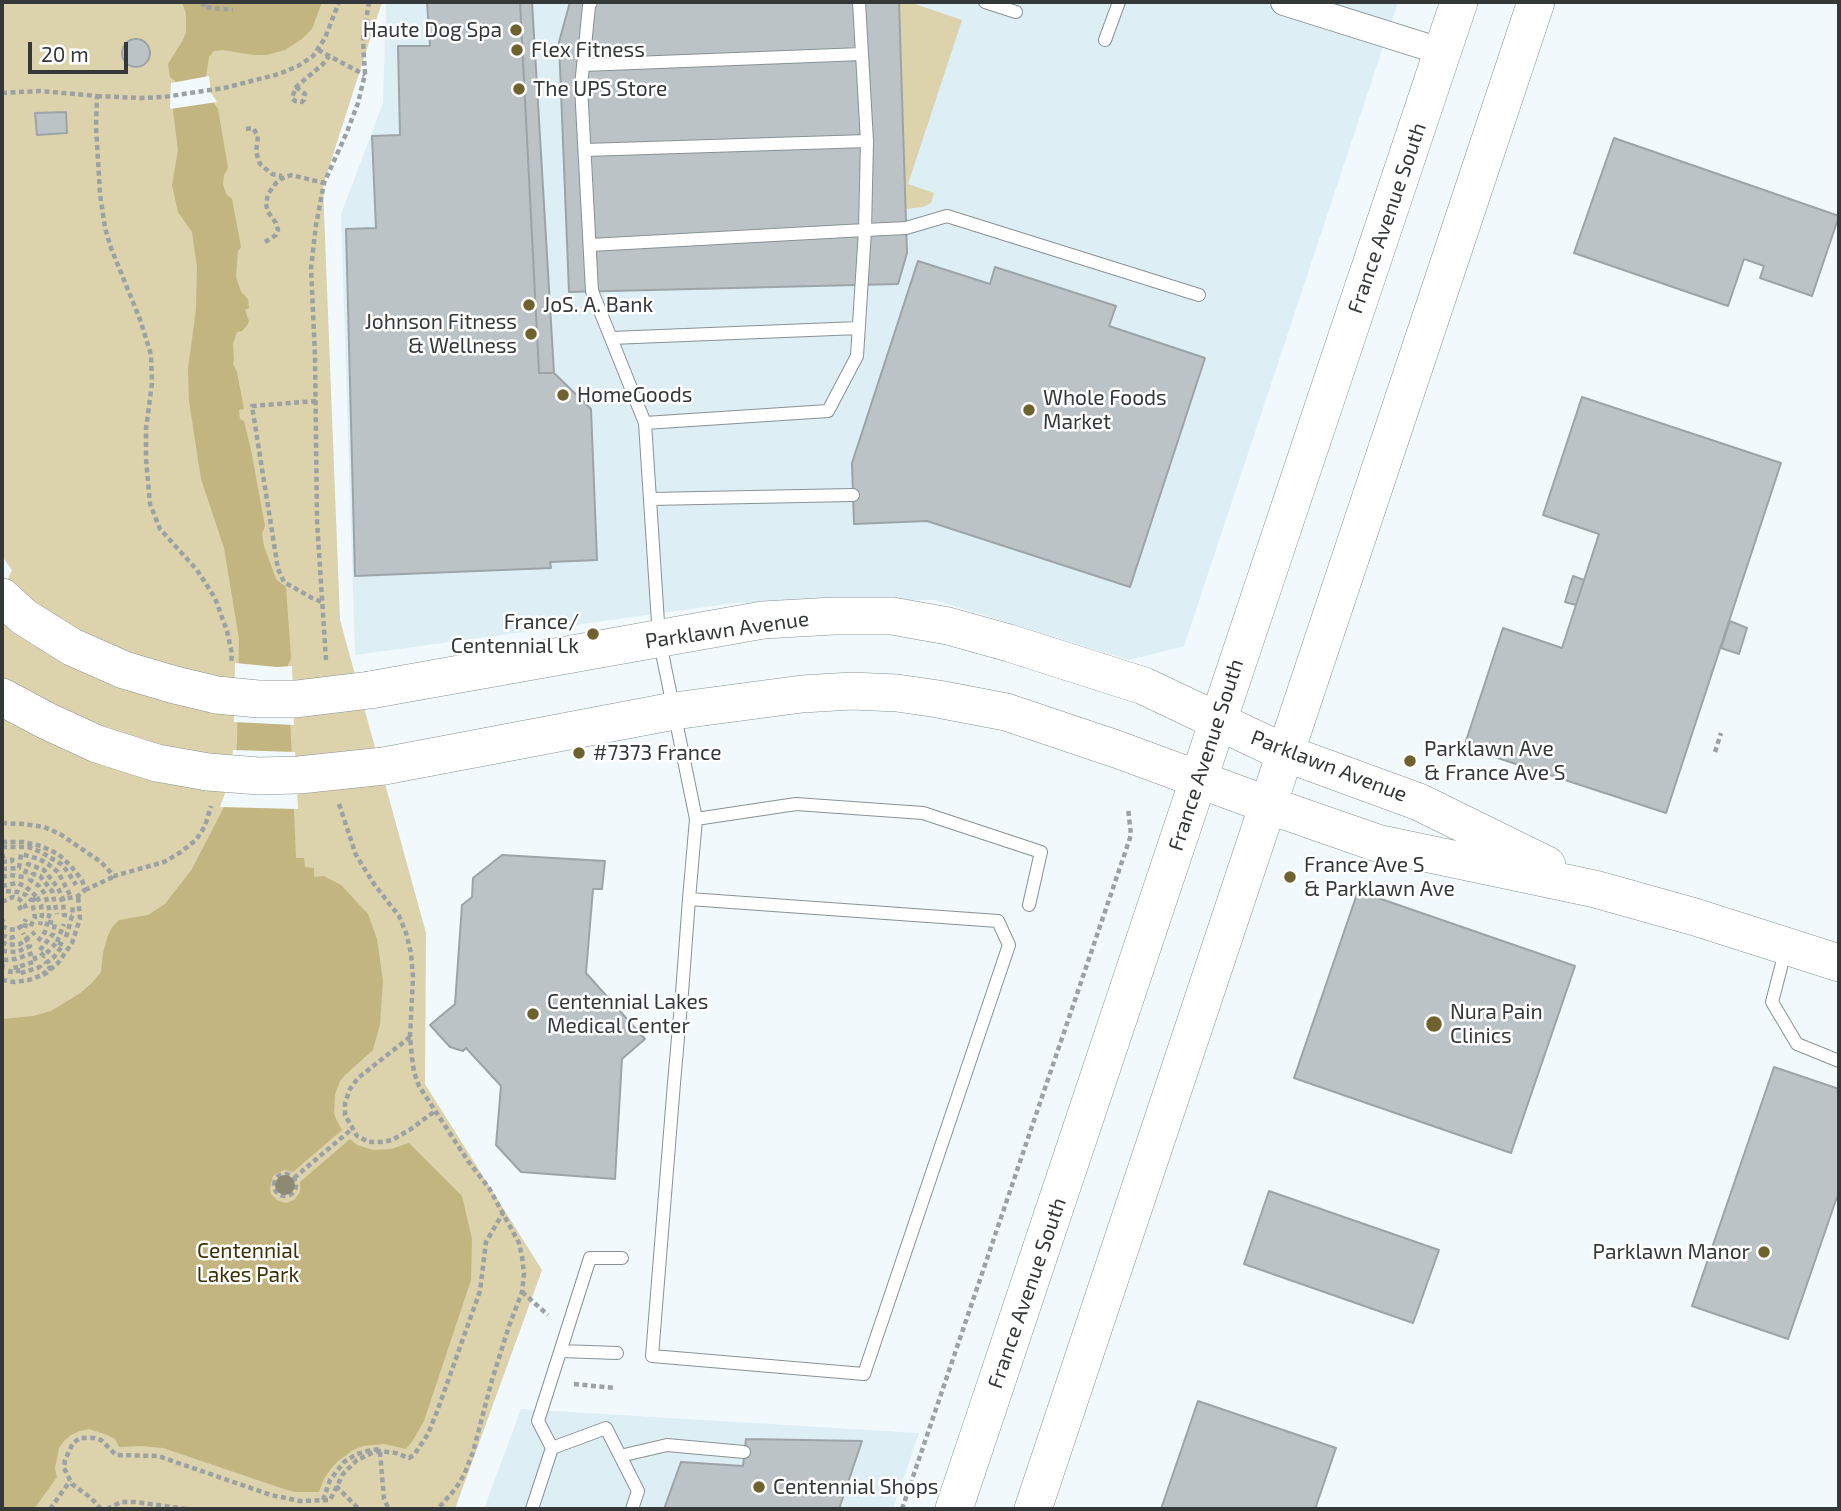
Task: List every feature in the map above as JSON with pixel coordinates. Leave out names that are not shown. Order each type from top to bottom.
[{"type":"street","points":[[1284,2],[1443,52]]},
{"type":"street","name":"France Avenue South","points":[[954,1509],[1459,2]]},
{"type":"street","points":[[1033,1509],[1536,2]]},
{"type":"street","name":"Parklawn Avenue","points":[[2,597],[24,617],[72,647],[124,670],[175,685],[223,681],[258,699],[296,699],[370,690],[764,620],[892,616],[948,626],[1144,686],[1285,752],[1419,802],[1595,889]]},
{"type":"street","name":"Parklawn Avenue","points":[[2,697],[97,744],[157,763],[210,785],[259,776],[299,775],[384,766],[674,711],[802,694],[852,691],[897,693],[1006,712],[1377,843],[1595,889],[1695,917],[1839,963]]},
{"type":"lane","points":[[591,2],[581,86],[592,291],[645,423],[659,638],[696,819],[689,899],[652,1356],[864,1374],[1009,945],[998,921],[689,899]]},
{"type":"lane","points":[[645,423],[828,411],[857,356],[865,230],[867,141],[859,2]]},
{"type":"lane","points":[[985,2],[1016,12]]},
{"type":"lane","points":[[1105,40],[1119,2]]},
{"type":"lane","points":[[583,65],[862,54]]},
{"type":"lane","points":[[585,150],[867,141]]},
{"type":"lane","points":[[590,245],[906,229],[947,216],[1199,295]]},
{"type":"lane","points":[[611,338],[859,328]]},
{"type":"lane","points":[[650,499],[853,495]]},
{"type":"lane","points":[[696,819],[796,804],[923,813],[1041,852],[1029,905]]},
{"type":"lane","points":[[1786,947],[1772,1002],[1797,1044],[1839,1060]]},
{"type":"lane","points":[[532,1509],[552,1448],[538,1421],[590,1258],[622,1258]]},
{"type":"lane","points":[[561,1351],[617,1353]]},
{"type":"lane","points":[[552,1448],[606,1428],[638,1491],[632,1509]]},
{"type":"lane","points":[[620,1456],[667,1445],[744,1452]]},
{"type":"path","points":[[204,2],[203,6],[233,10]]},
{"type":"path","points":[[2,93],[40,91],[97,96],[164,97],[224,88],[279,75],[306,62],[318,50],[338,2]]},
{"type":"path","points":[[318,50],[365,75]]},
{"type":"path","points":[[296,87],[329,56]]},
{"type":"path","points":[[97,96],[100,194],[105,228],[151,355],[152,383],[145,443],[150,504],[160,529],[197,570],[215,598],[232,654],[223,681]]},
{"type":"path","points":[[246,129],[253,128],[258,136],[256,152],[260,164],[272,174],[298,176],[324,183]]},
{"type":"path","points":[[265,242],[276,235],[278,230],[268,212],[267,199],[276,183],[285,177]]},
{"type":"path","points":[[316,401],[252,406],[278,569],[285,582],[322,601]]},
{"type":"path","points":[[1715,752],[1721,733]]},
{"type":"path","points":[[56,901],[78,896],[116,876],[164,863],[181,852],[196,840],[205,826],[211,812],[210,785]]},
{"type":"path","points":[[902,1509],[1131,835],[1128,808]]},
{"type":"path","points":[[2,824],[44,827],[60,834],[101,862],[116,876]]},
{"type":"path","points":[[2,844],[23,842],[58,854],[78,876],[85,890]]},
{"type":"path","points":[[2,844],[28,847],[41,852],[61,864],[76,885]]},
{"type":"path","points":[[2,854],[3,862],[12,861],[13,854]]},
{"type":"path","points":[[2,869],[19,868],[21,854],[39,859],[58,872],[71,897]]},
{"type":"path","points":[[2,877],[24,877],[28,864],[44,870],[54,881],[63,899],[64,915],[72,916]]},
{"type":"path","points":[[38,941],[45,932],[50,912],[45,894],[30,880],[33,874],[40,876],[52,891],[57,914]]},
{"type":"path","points":[[2,886],[17,883],[25,886],[34,899],[35,918],[30,927],[24,922],[16,930],[8,929],[2,922]]},
{"type":"path","points":[[6,891],[26,895],[41,905],[40,925]]},
{"type":"path","points":[[2,981],[29,980],[45,974],[65,955],[80,919],[78,896]]},
{"type":"path","points":[[2,902],[13,897],[19,899],[27,912]]},
{"type":"path","points":[[66,937],[73,904]]},
{"type":"path","points":[[18,909],[25,905]]},
{"type":"path","points":[[48,922],[55,923],[53,934],[39,951],[44,956],[57,942],[64,924]]},
{"type":"path","points":[[2,942],[8,945],[20,944],[35,932]]},
{"type":"path","points":[[2,935],[10,938],[20,934],[27,939],[30,946],[16,952],[2,951]]},
{"type":"path","points":[[51,970],[46,963],[63,945],[57,942]]},
{"type":"path","points":[[2,970],[4,960],[33,953],[36,961],[11,968],[10,975]]},
{"type":"path","points":[[18,967],[18,974],[40,967],[45,974]]},
{"type":"path","points":[[410,1037],[358,1078],[350,1089],[344,1108],[347,1121],[357,1136],[369,1142],[383,1142],[411,1129],[435,1111]]},
{"type":"path","points":[[294,1178],[352,1129]]},
{"type":"path","points":[[281,1175],[294,1178],[296,1185],[291,1195],[283,1196],[275,1189],[275,1180],[281,1175]]},
{"type":"path","points":[[101,1509],[70,1481],[64,1468],[73,1443],[80,1438],[94,1438],[106,1444],[116,1455],[158,1456],[271,1495],[300,1501],[330,1500],[343,1474],[357,1460],[372,1453],[398,1454],[409,1458],[414,1455],[428,1434],[480,1291],[486,1242],[503,1213]]},
{"type":"path","points":[[522,1292],[551,1318]]},
{"type":"path","points":[[570,1384],[615,1388]]},
{"type":"path","points":[[323,1501],[334,1472],[349,1458],[376,1449],[398,1451],[398,1454]]},
{"type":"path","points":[[380,1452],[384,1499],[389,1509]]},
{"type":"path","points":[[50,1509],[70,1481]]},
{"type":"path","points":[[336,1486],[359,1509]]},
{"type":"path","points":[[107,1509],[121,1502],[135,1502],[187,1509]]},
{"type":"shaded area","points":[[182,2],[322,2],[312,29],[285,50],[266,55],[214,51],[209,57],[205,82],[208,95],[218,109],[228,168],[223,184],[226,194],[232,199],[241,247],[238,251],[236,277],[241,292],[248,299],[249,308],[245,310],[248,324],[242,331],[237,332],[233,344],[233,364],[244,409],[239,410],[240,419],[244,421],[251,450],[265,526],[262,534],[264,546],[276,579],[286,587],[291,658],[288,665],[296,858],[304,858],[305,867],[314,868],[314,877],[324,876],[341,885],[368,914],[377,939],[383,981],[380,1024],[373,1050],[345,1075],[335,1094],[334,1113],[342,1130],[293,1172],[284,1170],[273,1176],[271,1194],[286,1203],[294,1200],[300,1192],[300,1182],[350,1139],[357,1145],[373,1150],[391,1149],[409,1143],[462,1196],[472,1239],[471,1280],[424,1421],[413,1440],[406,1449],[384,1444],[353,1450],[330,1470],[319,1492],[284,1489],[163,1448],[119,1447],[115,1439],[89,1429],[71,1435],[59,1448],[55,1468],[57,1477],[34,1509],[2,1509],[2,1019],[51,1011],[79,994],[101,972],[103,953],[113,926],[119,920],[148,915],[165,904],[192,869],[225,805],[235,766],[239,639],[224,548],[201,479],[189,401],[188,369],[196,309],[197,267],[192,232],[178,212],[172,185],[178,150],[173,110],[175,81],[170,77],[168,64],[186,33],[186,14]]},
{"type":"shaded area","points":[[388,2],[1398,2],[1184,646],[1129,660],[935,600],[735,603],[355,655],[341,214],[383,103]]},
{"type":"shaded area","points":[[521,1409],[919,1433],[893,1509],[484,1509]]},
{"type":"green space","name":"Centennial Lakes Park","points":[[2,2],[382,2],[323,186],[340,620],[426,933],[425,1084],[542,1270],[455,1509],[2,1509],[2,591],[12,570],[2,556]]},
{"type":"green space","points":[[899,2],[909,2],[962,20],[908,184],[934,193],[931,203],[906,209]]},
{"type":"pier","points":[[209,76],[211,93],[217,102],[170,109],[171,83]]},
{"type":"pier","points":[[235,663],[292,666],[294,725],[234,722]]},
{"type":"pier","points":[[233,750],[295,752],[298,809],[220,807],[227,787]]},
{"type":"building","points":[[427,2],[520,2],[539,373],[554,373],[591,409],[597,560],[550,562],[551,568],[355,576],[346,229],[376,228],[372,136],[400,135],[398,46],[430,46]]},
{"type":"building","points":[[520,2],[532,2],[554,373],[539,373]]},
{"type":"building","points":[[570,2],[899,2],[907,253],[898,284],[569,292],[559,42]]},
{"type":"building","points":[[136,39],[146,43],[150,53],[146,63],[136,67],[126,63],[122,53],[126,43]]},
{"type":"building","points":[[66,112],[67,133],[37,135],[35,113]]},
{"type":"building","points":[[1614,138],[1839,216],[1812,296],[1760,278],[1764,266],[1744,259],[1728,306],[1574,253]]},
{"type":"building","name":"Whole Foods Market","points":[[918,261],[990,284],[995,267],[1116,306],[1109,326],[1205,358],[1130,587],[927,521],[854,524],[852,463]]},
{"type":"building","points":[[1582,397],[1781,463],[1666,813],[1464,747],[1503,628],[1562,648],[1599,534],[1543,515]]},
{"type":"building","points":[[1573,576],[1584,580],[1576,605],[1565,602]]},
{"type":"building","points":[[1730,621],[1747,628],[1739,654],[1721,648]]},
{"type":"building","name":"Centennial Lakes Medical Center","points":[[502,855],[605,861],[602,889],[593,889],[586,973],[645,1039],[622,1059],[615,1179],[521,1172],[496,1145],[501,1086],[466,1048],[463,1051],[450,1047],[430,1025],[455,1004],[462,905],[472,897],[473,878]]},
{"type":"building","points":[[1358,891],[1575,966],[1511,1153],[1294,1078]]},
{"type":"building","name":"Parklawn Manor","points":[[1774,1067],[1839,1089],[1839,1198],[1837,1197],[1788,1339],[1692,1306]]},
{"type":"building","points":[[1269,1191],[1439,1250],[1413,1323],[1244,1264]]},
{"type":"building","points":[[1198,1401],[1336,1448],[1315,1509],[1161,1509]]},
{"type":"building","name":"Centennial Shops","points":[[746,1439],[862,1441],[839,1509],[664,1509],[681,1462],[743,1466]]},
{"type":"place","name":"Haute Dog Spa","points":[[516,30]]},
{"type":"place","name":"Flex Fitness","points":[[517,50]]},
{"type":"place","name":"The UPS Store","points":[[519,89]]},
{"type":"place","name":"JoS. A. Bank","points":[[529,305]]},
{"type":"place","name":"Johnson Fitness & Wellness","points":[[531,334]]},
{"type":"place","name":"HomeGoods","points":[[563,395]]},
{"type":"place","name":"Whole Foods Market","points":[[1029,410]]},
{"type":"place","name":"France/ Centennial Lk","points":[[593,634]]},
{"type":"place","name":"#7373 France","points":[[579,753]]},
{"type":"place","name":"Parklawn Ave & France Ave S","points":[[1410,761]]},
{"type":"place","name":"France Ave S & Parklawn Ave","points":[[1290,877]]},
{"type":"place","name":"Centennial Lakes Medical Center","points":[[533,1014]]},
{"type":"place","name":"Nura Pain Clinics","points":[[1434,1024]]},
{"type":"place","name":"Parklawn Manor","points":[[1764,1252]]},
{"type":"place","name":"Centennial Shops","points":[[759,1487]]}]
